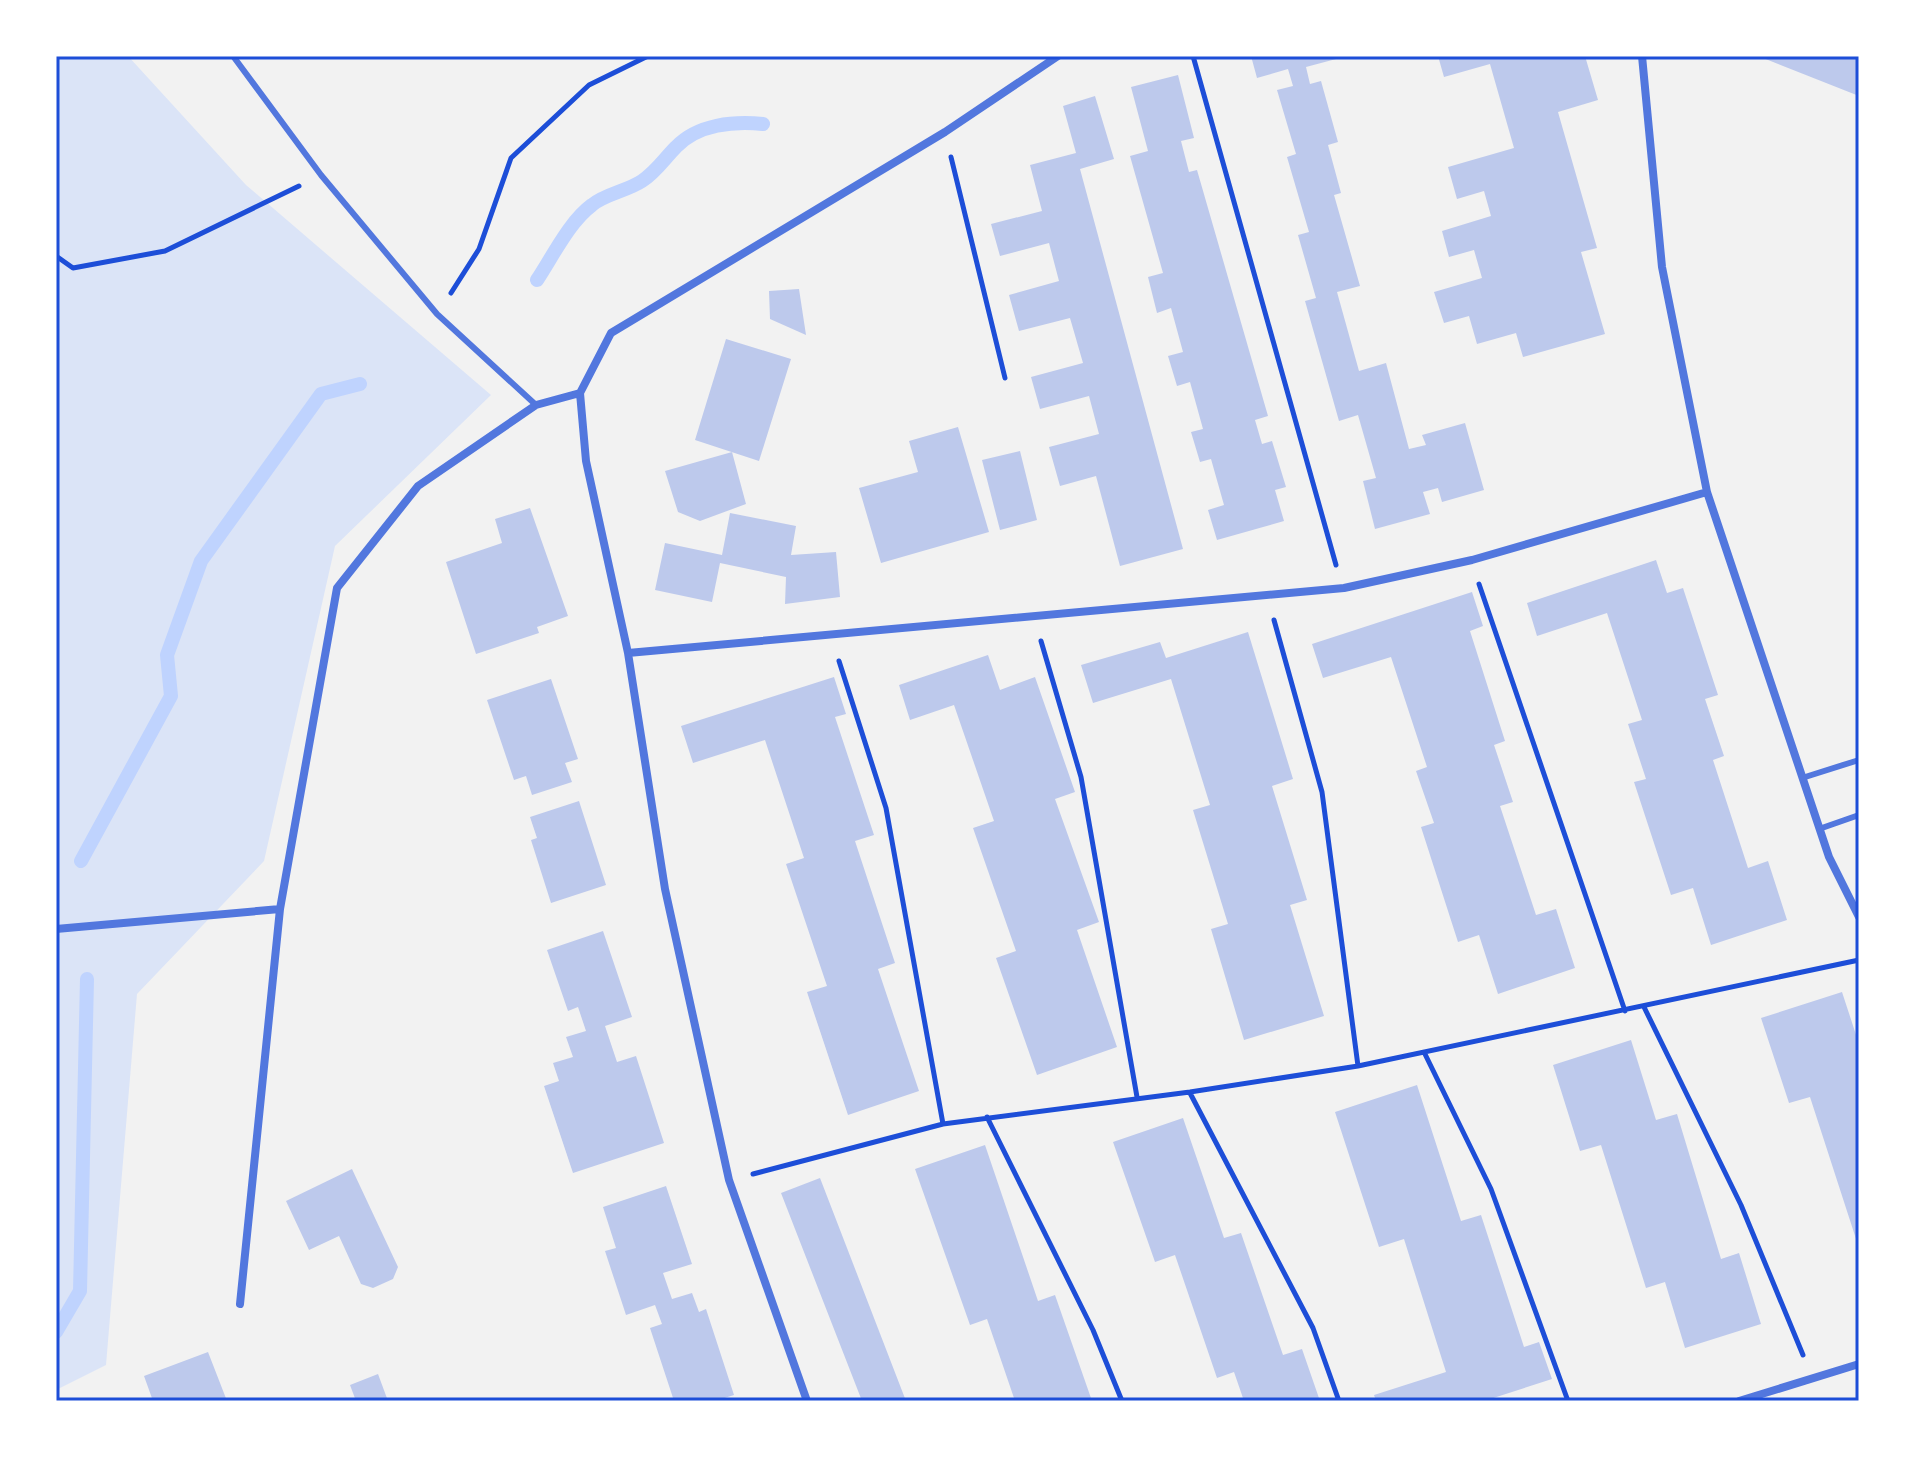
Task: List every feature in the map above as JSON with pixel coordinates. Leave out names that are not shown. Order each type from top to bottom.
[{"type":"street","points":[[807,1401],[729,1180],[665,889],[628,653],[586,461],[580,393],[611,333],[945,132],[1058,56]]},
{"type":"street","points":[[1642,56],[1662,267],[1707,492],[1819,829],[1859,917]]},
{"type":"street","points":[[240,1304],[280,909],[337,588],[418,486],[536,405],[580,393]]},
{"type":"street","points":[[628,653],[830,632],[1034,619],[1344,588],[1472,560],[1707,492]]},
{"type":"street","points":[[56,929],[280,909]]},
{"type":"street","points":[[1744,1400],[1859,1364]]},
{"type":"lane","points":[[233,56],[321,175],[437,314],[536,405]]},
{"type":"lane","points":[[1802,778],[1859,760]]},
{"type":"lane","points":[[1819,829],[1859,815]]},
{"type":"path","points":[[437,314],[479,249],[511,158],[589,85],[648,56]]},
{"type":"path","points":[[1193,56],[1327,544],[1344,588]]},
{"type":"path","points":[[945,132],[1005,378]]},
{"type":"path","points":[[56,256],[73,268],[165,251],[321,175]]},
{"type":"path","points":[[1472,560],[1625,1011]]},
{"type":"path","points":[[1267,595],[1322,792],[1358,1066]]},
{"type":"path","points":[[1034,619],[1081,777],[1137,1097]]},
{"type":"path","points":[[830,632],[886,808],[943,1124]]},
{"type":"path","points":[[729,1180],[943,1124],[1190,1092],[1358,1066],[1859,960]]},
{"type":"path","points":[[1644,1007],[1741,1205],[1813,1378]]},
{"type":"path","points":[[1424,1052],[1491,1189],[1568,1401]]},
{"type":"path","points":[[1190,1092],[1313,1328],[1339,1401]]},
{"type":"path","points":[[987,1117],[1093,1330],[1122,1401]]},
{"type":"shaded area","points":[[56,56],[128,56],[246,185],[491,395],[335,546],[264,861],[137,994],[106,1365],[56,1390]]},
{"type":"building","points":[[1251,56],[1335,56],[1336,59],[1306,67],[1310,84],[1321,81],[1338,142],[1328,145],[1341,193],[1334,195],[1360,286],[1337,292],[1359,371],[1386,363],[1409,449],[1426,445],[1422,435],[1465,423],[1484,490],[1442,502],[1438,488],[1423,492],[1430,514],[1375,529],[1363,481],[1376,478],[1358,415],[1339,421],[1305,301],[1316,298],[1298,235],[1309,232],[1287,157],[1296,154],[1277,90],[1293,86],[1288,69],[1257,78]]},
{"type":"building","points":[[1438,56],[1585,56],[1598,100],[1558,112],[1597,248],[1581,252],[1605,334],[1523,357],[1516,333],[1477,344],[1469,316],[1444,323],[1434,292],[1482,278],[1474,250],[1449,257],[1442,231],[1491,216],[1484,191],[1457,199],[1448,167],[1514,148],[1490,64],[1444,77]]},
{"type":"building","points":[[1758,56],[1859,56],[1859,96]]},
{"type":"building","points":[[1178,75],[1194,138],[1181,141],[1189,172],[1197,170],[1268,416],[1255,420],[1262,444],[1272,441],[1286,487],[1275,490],[1284,521],[1217,540],[1208,510],[1224,505],[1211,459],[1200,462],[1191,432],[1203,429],[1190,382],[1177,386],[1168,356],[1183,352],[1171,308],[1157,313],[1148,277],[1163,273],[1130,156],[1148,151],[1131,87]]},
{"type":"building","points":[[1095,96],[1114,159],[1080,169],[1183,549],[1120,566],[1096,476],[1060,486],[1049,447],[1099,434],[1089,396],[1040,409],[1031,377],[1083,363],[1070,318],[1019,331],[1009,295],[1059,281],[1049,243],[1000,256],[991,224],[1042,211],[1030,165],[1076,153],[1063,106]]},
{"type":"building","points":[[799,289],[806,335],[770,319],[769,291]]},
{"type":"building","points":[[726,339],[791,359],[759,461],[695,440]]},
{"type":"building","points":[[958,427],[989,532],[881,563],[859,488],[918,472],[909,441]]},
{"type":"building","points":[[1020,451],[1037,520],[1000,530],[982,460]]},
{"type":"building","points":[[732,452],[746,504],[700,521],[678,512],[665,471]]},
{"type":"building","points":[[530,508],[568,616],[537,627],[539,633],[476,654],[446,562],[502,543],[495,519]]},
{"type":"building","points":[[730,513],[796,526],[791,555],[836,552],[840,597],[785,604],[786,577],[720,563],[712,602],[655,590],[665,543],[722,555]]},
{"type":"building","points":[[1656,560],[1667,593],[1683,588],[1718,695],[1705,699],[1724,756],[1713,760],[1748,868],[1768,861],[1787,920],[1711,945],[1693,888],[1671,895],[1634,782],[1646,779],[1628,724],[1642,720],[1607,613],[1537,636],[1527,603]]},
{"type":"building","points":[[1472,592],[1483,626],[1470,631],[1505,741],[1494,745],[1513,802],[1500,806],[1536,915],[1556,909],[1575,968],[1498,994],[1479,935],[1458,942],[1421,827],[1434,823],[1416,771],[1427,767],[1391,657],[1323,678],[1312,644]]},
{"type":"building","points":[[1248,632],[1293,779],[1272,786],[1307,900],[1290,905],[1324,1016],[1244,1040],[1211,929],[1228,924],[1193,810],[1210,805],[1171,679],[1093,703],[1081,665],[1160,642],[1166,658]]},
{"type":"building","points":[[988,655],[1000,690],[1035,677],[1075,792],[1055,799],[1099,922],[1077,930],[1117,1047],[1037,1075],[996,958],[1016,951],[973,828],[994,821],[954,705],[910,720],[899,685]]},
{"type":"building","points":[[834,677],[846,714],[835,717],[874,835],[855,841],[895,963],[878,969],[919,1091],[848,1115],[807,992],[827,986],[786,864],[804,858],[765,740],[693,763],[681,726]]},
{"type":"building","points":[[551,679],[578,759],[565,763],[572,782],[532,795],[526,776],[514,780],[487,700]]},
{"type":"building","points":[[579,801],[606,885],[551,903],[531,840],[537,838],[530,817]]},
{"type":"building","points":[[603,931],[632,1017],[605,1026],[617,1062],[636,1056],[664,1143],[573,1173],[544,1086],[559,1081],[553,1063],[573,1057],[566,1037],[586,1031],[578,1007],[568,1011],[547,950]]},
{"type":"building","points":[[1842,992],[1859,1044],[1857,1242],[1810,1097],[1789,1103],[1761,1018]]},
{"type":"building","points":[[1631,1040],[1656,1120],[1677,1114],[1721,1259],[1739,1253],[1761,1324],[1685,1348],[1665,1282],[1646,1288],[1601,1145],[1580,1151],[1553,1065]]},
{"type":"building","points":[[1417,1085],[1461,1221],[1481,1215],[1524,1347],[1539,1342],[1552,1379],[1484,1401],[1376,1401],[1374,1395],[1446,1372],[1404,1239],[1379,1247],[1335,1112]]},
{"type":"building","points":[[1183,1118],[1224,1238],[1241,1233],[1283,1355],[1302,1349],[1320,1401],[1244,1401],[1234,1372],[1217,1378],[1175,1255],[1155,1262],[1113,1142]]},
{"type":"building","points":[[985,1145],[1038,1301],[1055,1295],[1092,1401],[1015,1401],[987,1319],[970,1325],[915,1169]]},
{"type":"building","points":[[352,1169],[398,1267],[393,1279],[373,1288],[361,1284],[339,1236],[309,1250],[286,1201]]},
{"type":"building","points":[[820,1178],[906,1401],[862,1401],[781,1193]]},
{"type":"building","points":[[666,1186],[692,1264],[663,1273],[672,1299],[692,1293],[699,1312],[706,1309],[734,1395],[715,1401],[674,1401],[650,1328],[662,1324],[655,1305],[626,1315],[605,1251],[616,1248],[603,1207]]},
{"type":"building","points":[[208,1352],[227,1401],[153,1401],[144,1376]]},
{"type":"building","points":[[378,1374],[388,1401],[356,1401],[350,1385]]},
{"type":"waterway","points":[[537,280],[584,212],[603,198],[642,181],[685,139],[717,126],[763,124]]},
{"type":"waterway","points":[[81,861],[171,696],[167,655],[201,561],[321,394],[360,384]]},
{"type":"waterway","points":[[56,1332],[80,1291],[87,979]]}]
